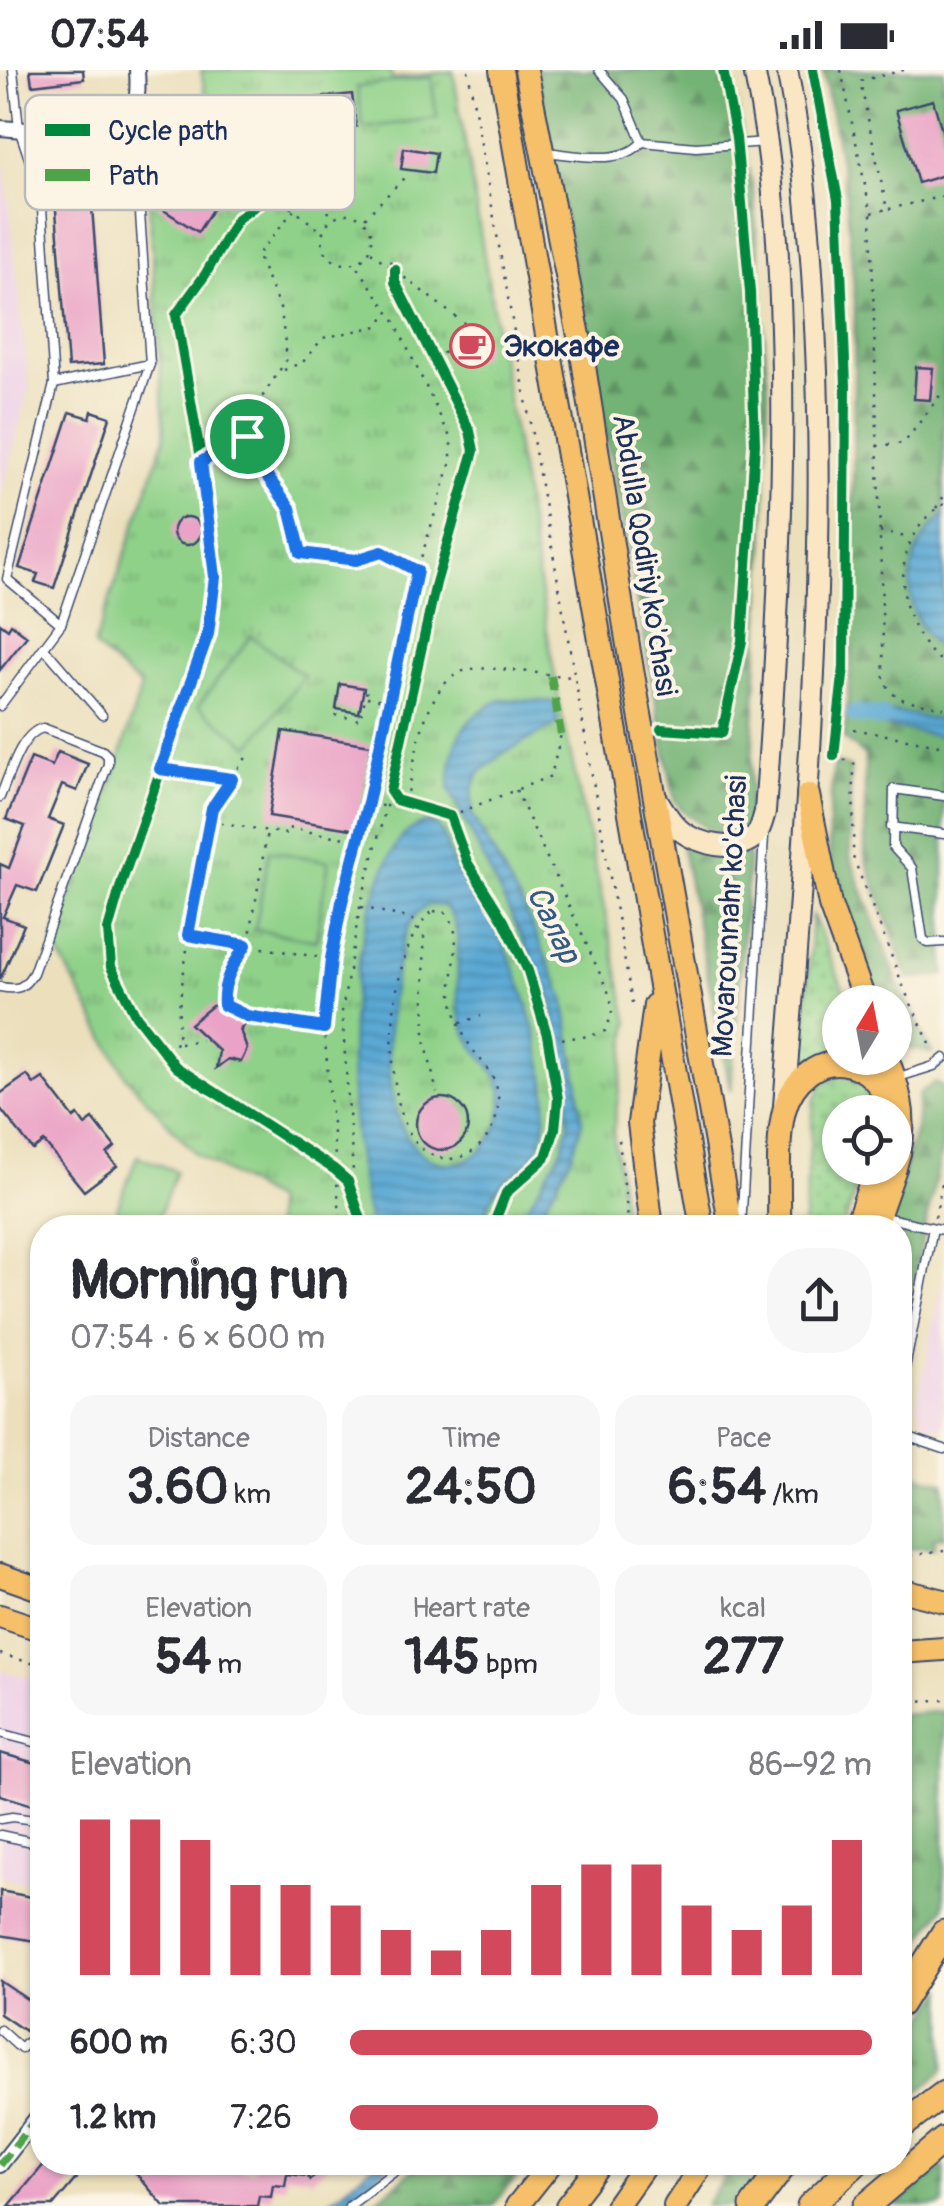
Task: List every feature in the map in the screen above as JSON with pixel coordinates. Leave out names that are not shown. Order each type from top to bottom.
[{"type":"highway","points":[[912,1985],[944,1933]]},
{"type":"highway","points":[[912,2118],[944,2094]]},
{"type":"highway","points":[[912,2167],[944,2140]]},
{"type":"highway","points":[[752,2206],[776,2175]]},
{"type":"highway","points":[[810,2206],[843,2175]]},
{"type":"highway","points":[[866,2206],[903,2175]]},
{"type":"main road","name":"Abdulla Qodiriy ko'chasi","points":[[501,70],[700,1215]]},
{"type":"main road","name":"Abdulla Qodiriy ko'chasi","points":[[526,70],[580,341],[729,1215]]},
{"type":"main road","points":[[808,795],[830,906],[859,985]]},
{"type":"main road","points":[[651,1215],[640,1123],[655,1015],[656,956]]},
{"type":"main road","points":[[779,1215],[783,1114],[798,1084],[814,1069],[832,1062],[865,1071],[884,1095]]},
{"type":"main road","points":[[860,1215],[870,1185]]},
{"type":"main road","points":[[878,1215],[889,1185]]},
{"type":"main road","points":[[0,1575],[30,1586]]},
{"type":"main road","points":[[912,1593],[944,1601]]},
{"type":"main road","points":[[912,1603],[944,1601]]},
{"type":"main road","points":[[2,1624],[30,1628]]},
{"type":"main road","points":[[912,1651],[944,1649]]},
{"type":"main road","points":[[516,2206],[541,2175]]},
{"type":"main road","points":[[568,2206],[592,2175]]},
{"type":"main road","points":[[616,2206],[638,2175]]},
{"type":"main road","points":[[675,2206],[695,2175]]},
{"type":"street","points":[[137,70],[138,95]]},
{"type":"street","name":"Movarounnahr ko'chasi","points":[[754,70],[768,142],[780,245],[784,492],[765,812]]},
{"type":"street","points":[[783,1114],[811,750],[821,489],[812,238],[796,114],[786,70]]},
{"type":"street","points":[[0,128],[25,130]]},
{"type":"street","points":[[656,796],[680,831],[715,844],[751,839],[757,834],[765,812]]},
{"type":"street","points":[[0,2165],[30,2126]]},
{"type":"lane","points":[[13,70],[19,130],[25,147]]},
{"type":"lane","points":[[600,70],[624,99],[642,142]]},
{"type":"lane","points":[[540,151],[611,156],[637,148],[642,142]]},
{"type":"lane","points":[[642,142],[696,147],[768,142]]},
{"type":"lane","points":[[42,210],[54,384],[6,579],[61,624]]},
{"type":"lane","points":[[0,706],[61,624],[150,364],[140,210]]},
{"type":"lane","points":[[54,384],[150,364]]},
{"type":"lane","points":[[45,648],[102,715]]},
{"type":"lane","points":[[0,797],[34,730],[44,728],[108,756],[33,973],[25,986],[16,990],[0,987]]},
{"type":"lane","points":[[944,796],[894,789],[891,827],[893,848],[912,868],[923,938],[928,943],[944,942]]},
{"type":"lane","name":"Movarounnahr ko'chasi","points":[[742,1215],[765,812]]},
{"type":"lane","points":[[891,827],[944,834]]},
{"type":"lane","points":[[912,1065],[942,1061]]},
{"type":"lane","points":[[912,1226],[944,1230]]},
{"type":"lane","points":[[912,1333],[933,1228]]},
{"type":"lane","points":[[912,1438],[944,1449]]},
{"type":"lane","points":[[0,1733],[30,1741]]},
{"type":"lane","points":[[0,1819],[30,1819]]},
{"type":"lane","points":[[0,1835],[30,1841]]},
{"type":"lane","points":[[0,2030],[21,2049],[30,2040]]},
{"type":"lane","points":[[348,2206],[390,2175]]},
{"type":"path","points":[[468,70],[633,1007]]},
{"type":"path","points":[[841,70],[871,214],[884,682],[897,698],[944,708]]},
{"type":"path","points":[[887,210],[860,81],[904,70]]},
{"type":"path","points":[[364,220],[405,178]]},
{"type":"path","points":[[871,214],[944,196]]},
{"type":"path","points":[[323,232],[335,217],[350,214],[364,220],[373,238],[370,251],[355,264],[340,264],[327,254],[323,232],[294,210],[257,255],[282,311],[287,359],[258,405],[247,436],[254,458],[290,508],[301,553],[356,560],[382,552],[417,571]]},
{"type":"path","points":[[326,210],[335,217]]},
{"type":"path","points":[[370,251],[491,344]]},
{"type":"path","points":[[392,254],[395,282]]},
{"type":"path","points":[[339,1215],[324,1028],[331,959],[417,571],[451,462],[451,438],[388,311],[355,264]]},
{"type":"path","points":[[282,370],[303,362],[323,338],[378,326],[388,311]]},
{"type":"path","points":[[433,358],[455,347],[458,335],[468,326]]},
{"type":"path","points":[[426,343],[441,372]]},
{"type":"path","points":[[876,446],[904,444],[944,390]]},
{"type":"path","points":[[201,462],[247,436]]},
{"type":"path","points":[[198,445],[204,476]]},
{"type":"path","points":[[944,496],[912,538],[903,581],[905,610],[914,632],[944,662]]},
{"type":"path","points":[[936,509],[944,504]]},
{"type":"path","points":[[878,532],[912,538]]},
{"type":"path","points":[[406,802],[426,716],[445,683],[471,669],[575,677]]},
{"type":"path","points":[[335,715],[360,720],[367,690]]},
{"type":"path","points":[[366,697],[389,701]]},
{"type":"path","points":[[854,728],[944,746]]},
{"type":"path","points":[[436,812],[454,814],[551,776],[561,734]]},
{"type":"path","points":[[836,738],[834,756],[854,763],[854,857],[905,991],[942,1061]]},
{"type":"path","points":[[154,787],[166,752]]},
{"type":"path","points":[[154,1040],[166,1055],[178,1042],[188,935],[212,808],[248,755]]},
{"type":"path","points":[[160,769],[232,779]]},
{"type":"path","points":[[355,1200],[342,1012],[360,906],[394,772]]},
{"type":"path","points":[[390,790],[396,800],[421,807]]},
{"type":"path","points":[[516,790],[611,998],[612,1015],[605,1031],[551,1038],[552,1060]]},
{"type":"path","points":[[368,803],[386,807]]},
{"type":"path","points":[[454,814],[456,830]]},
{"type":"path","points":[[210,820],[286,834],[287,828],[358,840]]},
{"type":"path","points":[[267,830],[250,938],[228,974],[224,1005],[248,1016],[324,1028]]},
{"type":"path","points":[[360,906],[417,924],[425,944],[426,1040],[438,1093]]},
{"type":"path","points":[[434,911],[446,913],[454,924],[452,994],[458,1023],[497,1087],[497,1113],[483,1144],[463,1156],[442,1158],[426,1152],[414,1141],[400,1109],[393,1051],[395,993],[417,924],[434,911]]},
{"type":"path","points":[[190,926],[250,938]]},
{"type":"path","points":[[188,935],[331,959]]},
{"type":"path","points":[[248,1047],[238,1033],[249,1021],[250,1009]]},
{"type":"path","points":[[289,1022],[290,1016]]},
{"type":"path","points":[[458,1023],[480,1016]]},
{"type":"path","points":[[280,1030],[282,1021]]},
{"type":"path","points":[[178,1042],[200,1040]]},
{"type":"path","points":[[619,1141],[628,1215]]},
{"type":"path","points":[[318,1159],[348,1181],[359,1215]]},
{"type":"path","points":[[933,1228],[944,1173]]},
{"type":"path","points":[[912,1555],[944,1551]]},
{"type":"path","points":[[0,1654],[30,1663]]},
{"type":"path","points":[[912,1701],[944,1700]]},
{"type":"shaded area","points":[[0,165],[5,166],[29,388],[0,500]]},
{"type":"shaded area","points":[[944,1275],[944,1429],[925,1425],[917,1405]]},
{"type":"shaded area","points":[[0,1671],[30,1677],[30,1883],[0,1876]]},
{"type":"green space","points":[[201,70],[390,70],[392,79],[453,71],[559,701],[629,1023],[613,1132],[624,1215],[274,1215],[273,1200],[196,1154],[127,1078],[53,943],[115,774],[141,687],[94,646],[165,437],[150,210],[355,210],[355,95],[205,93]]},
{"type":"green space","points":[[537,70],[730,70],[754,198],[768,389],[764,548],[748,828],[738,833],[709,829],[675,802]]},
{"type":"green space","points":[[823,70],[944,70],[944,515],[920,548],[911,585],[919,621],[944,654],[944,975],[908,978],[865,857],[865,755],[844,739],[851,662],[855,301],[846,194]]},
{"type":"green space","points":[[431,77],[437,118],[363,128],[357,87]]},
{"type":"green space","points":[[251,636],[304,676],[250,746],[198,706]]},
{"type":"green space","points":[[834,763],[850,767],[850,857],[899,985],[872,985],[835,881],[829,813]]},
{"type":"green space","points":[[679,834],[719,853],[749,854],[731,1092]]},
{"type":"green space","points":[[269,851],[329,861],[316,940],[255,930]]},
{"type":"green space","points":[[812,914],[842,985],[822,985],[822,1056],[804,1062]]},
{"type":"green space","points":[[912,1012],[932,1053],[912,1049]]},
{"type":"green space","points":[[841,1076],[861,1081],[871,1094],[822,1095],[822,1185],[857,1185],[847,1215],[804,1215],[814,1101],[823,1084]]},
{"type":"green space","points":[[935,1082],[944,1088],[944,1140],[912,1288],[912,1215],[890,1215],[899,1185],[912,1185],[912,1142],[919,1094]]},
{"type":"green space","points":[[137,1156],[176,1171],[160,1215],[115,1215]]},
{"type":"green space","points":[[912,1474],[944,1482],[944,1537],[934,1538],[934,1548],[912,1549]]},
{"type":"green space","points":[[944,1711],[944,1907],[912,1953],[912,1714]]},
{"type":"green space","points":[[944,1990],[944,2070],[912,2098],[912,2038]]},
{"type":"green space","points":[[944,2166],[944,2203],[896,2206]]},
{"type":"green space","points":[[407,2175],[519,2175],[492,2206],[369,2206]]},
{"type":"green space","points":[[725,2175],[756,2175],[732,2206],[705,2206]]},
{"type":"water","points":[[944,515],[944,654],[918,621],[910,584],[919,548]]},
{"type":"water","name":"Салар","points":[[503,699],[554,702],[558,724],[502,754],[479,773],[472,791],[472,813],[527,915],[564,997],[578,1084],[582,1123],[572,1155],[540,1215],[522,1215],[561,1151],[569,1124],[552,1000],[449,788],[461,734],[488,706]]},
{"type":"water","points":[[861,706],[944,721],[944,737],[862,722]]},
{"type":"water","points":[[427,822],[442,833],[453,864],[503,942],[524,993],[540,1051],[546,1105],[538,1149],[497,1190],[485,1215],[368,1215],[362,1186],[352,1098],[353,1005],[368,918],[388,860],[409,831]],"holes":[[[430,905],[444,906],[457,935],[459,1011],[465,1030],[496,1076],[503,1102],[495,1132],[486,1144],[462,1162],[448,1164],[432,1160],[415,1147],[403,1128],[390,1078],[389,1022],[399,957],[409,925]]]},
{"type":"water","points":[[361,2175],[377,2175],[340,2206],[324,2206]]},
{"type":"building","points":[[30,70],[83,70],[84,79],[32,85]]},
{"type":"building","points":[[933,100],[944,137],[944,175],[918,183],[896,110]]},
{"type":"building","points":[[404,148],[436,153],[433,173],[401,169]]},
{"type":"building","points":[[56,210],[92,210],[104,364],[68,367]]},
{"type":"building","points":[[164,210],[212,210],[198,232]]},
{"type":"building","name":"Экокафе","points":[[472,333],[481,337],[485,346],[481,355],[472,359],[463,355],[459,346],[463,337]]},
{"type":"building","points":[[916,367],[933,368],[930,400],[914,399]]},
{"type":"building","points":[[92,411],[110,417],[54,588],[35,582],[38,574],[19,568],[70,412],[90,418]]},
{"type":"building","points":[[187,517],[197,521],[201,531],[197,541],[187,545],[177,541],[173,531],[177,521]]},
{"type":"building","points":[[0,623],[8,629],[11,624],[27,636],[0,670]]},
{"type":"building","points":[[340,684],[364,688],[359,713],[336,709]]},
{"type":"building","points":[[283,731],[371,745],[357,830],[269,816]]},
{"type":"building","points":[[58,752],[88,764],[77,791],[62,785],[48,819],[64,825],[37,892],[17,885],[3,917],[24,925],[0,980],[0,864],[9,868],[25,826],[6,819],[31,758],[52,766]]},
{"type":"building","points":[[224,1005],[240,1011],[247,1021],[240,1030],[247,1049],[241,1062],[228,1059],[216,1068],[219,1051],[190,1024],[212,1006]]},
{"type":"building","points":[[27,1075],[34,1084],[43,1078],[74,1118],[78,1115],[85,1125],[93,1119],[115,1147],[107,1154],[117,1166],[84,1191],[44,1142],[33,1150],[0,1108],[0,1094]]},
{"type":"building","points":[[442,1098],[461,1105],[468,1124],[461,1143],[442,1150],[423,1143],[416,1124],[423,1105]]},
{"type":"building","points":[[0,1753],[30,1762],[30,1804],[0,1795]]},
{"type":"building","points":[[0,1891],[30,1897],[30,1940],[0,1935]]},
{"type":"building","points":[[0,1981],[30,2001],[30,2023],[25,2031],[0,2014]]},
{"type":"building","points":[[35,2175],[79,2175],[53,2206],[9,2206]]},
{"type":"building","points":[[138,2175],[287,2175],[285,2186],[273,2185],[271,2197],[259,2196],[257,2206],[164,2206]]},
{"type":"waterway","name":"Салар","points":[[855,714],[884,718]]},
{"type":"marked path","points":[[551,676],[561,734]]},
{"type":"marked path","points":[[0,2165],[30,2126]]},
{"type":"cycle path","points":[[661,729],[722,733],[742,641],[755,444],[750,292],[736,138],[723,70]]},
{"type":"cycle path","points":[[813,70],[838,200],[846,385],[844,667],[834,756]]},
{"type":"cycle path","points":[[250,210],[237,219],[205,275],[176,315],[204,476],[215,577],[208,634],[108,930],[111,967],[136,1016],[176,1067],[334,1169],[348,1181],[360,1215]]},
{"type":"cycle path","points":[[395,269],[395,282],[470,431],[474,451],[436,583],[390,791],[396,800],[450,816],[467,862],[504,921],[528,971],[547,1035],[558,1099],[555,1129],[546,1157],[506,1193],[497,1215]]},
{"type":"place","name":"Экокафе","points":[[472,346]]},
{"type":"route","points":[[247,436],[254,458],[290,508],[301,553],[356,560],[382,552],[417,571],[368,803],[342,902],[324,1028],[247,1016],[224,1005],[228,974],[246,945],[188,935],[212,808],[232,779],[160,769],[208,634],[214,552],[201,462],[247,436]]}]
